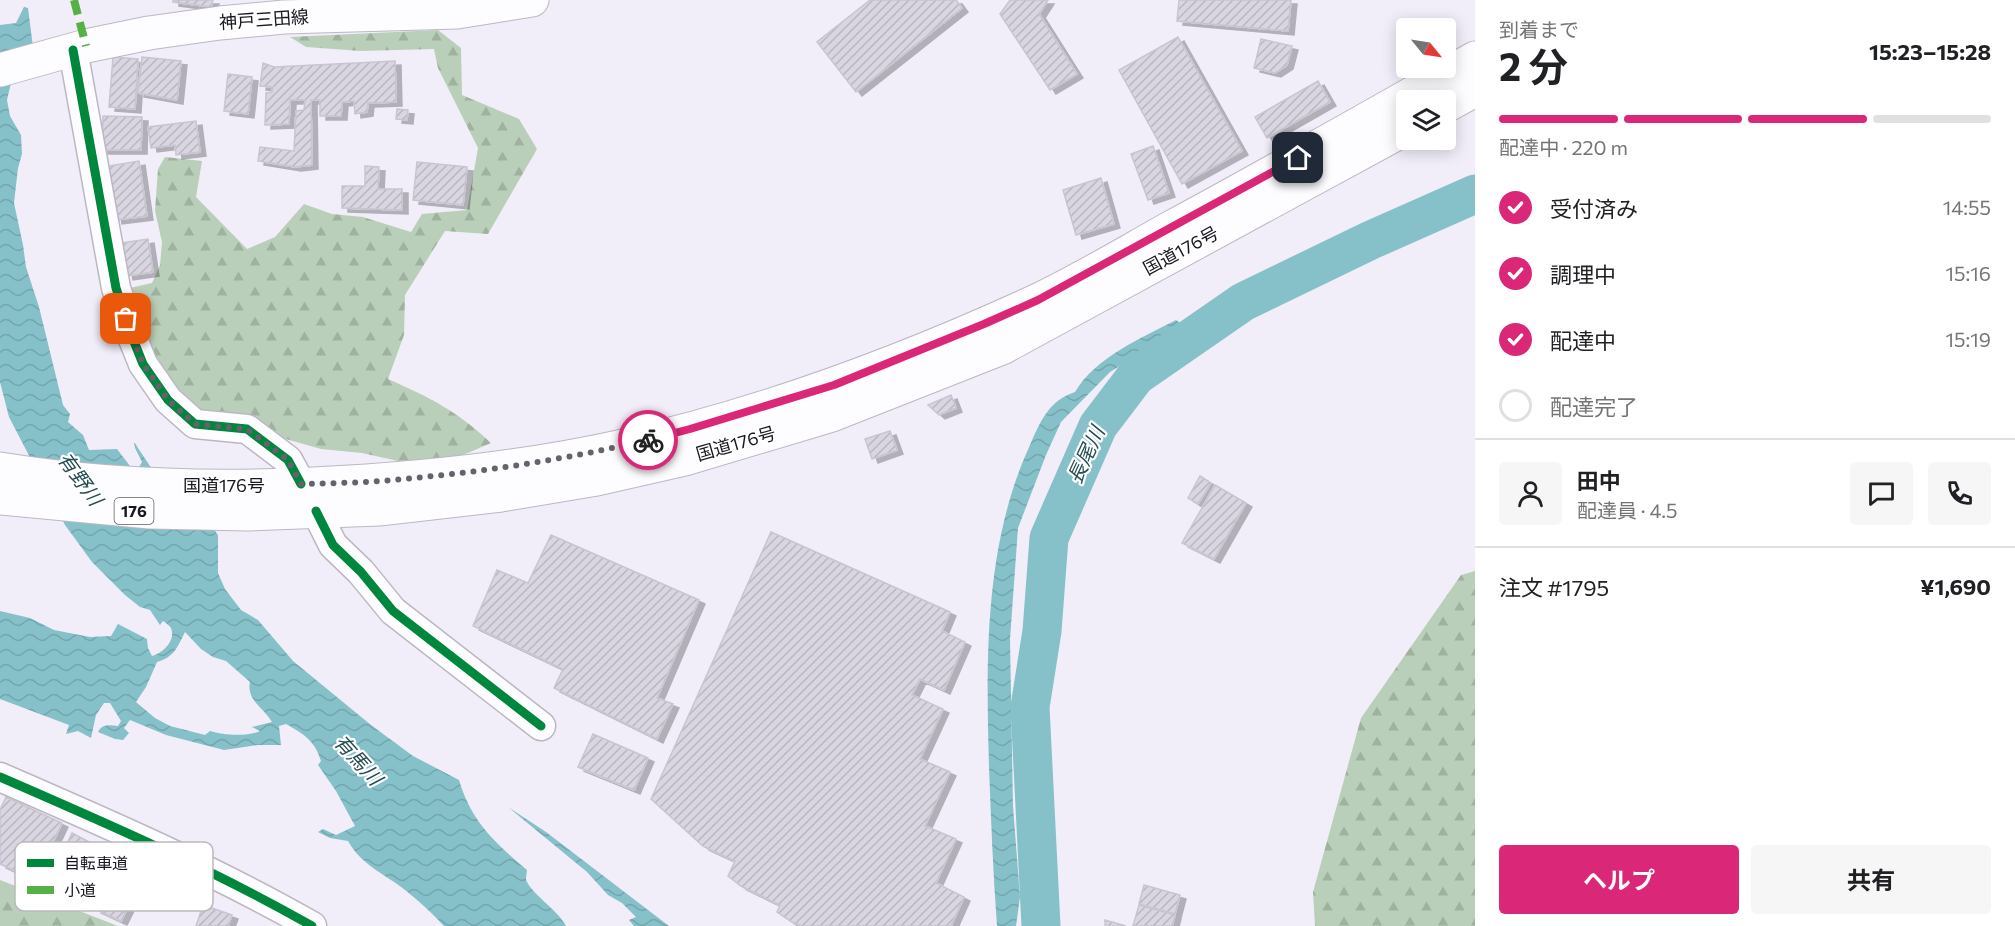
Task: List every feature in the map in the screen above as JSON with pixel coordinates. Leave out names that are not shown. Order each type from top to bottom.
[{"type":"main road","name":"神戸三田線","points":[[0,70],[148,33],[220,23],[532,0]]},
{"type":"main road","name":"国道176号","points":[[10,485],[159,485],[246,501],[308,498],[400,480],[476,471],[615,448],[690,429],[834,385],[1038,300],[1475,58]]},
{"type":"main road","points":[[1456,100],[1475,90]]},
{"type":"main road","name":"国道176号","points":[[308,498],[379,509],[501,495],[597,479],[685,459],[832,415],[1002,348],[1396,134]]},
{"type":"street","points":[[73,50],[116,288],[130,334],[143,364],[168,400],[195,424],[247,429],[288,460],[333,545],[361,572],[393,612],[542,726]]},
{"type":"street","points":[[0,777],[152,842]]},
{"type":"street","points":[[213,873],[312,926]]},
{"type":"green space","points":[[438,30],[461,48],[462,95],[519,119],[537,149],[488,234],[445,231],[405,295],[404,335],[388,379],[443,406],[467,422],[491,443],[456,458],[398,461],[362,453],[321,449],[201,415],[177,395],[150,353],[125,289],[152,283],[160,265],[162,242],[155,211],[158,169],[165,157],[202,161],[196,197],[247,249],[275,237],[304,204],[332,214],[363,217],[411,232],[422,214],[467,210],[478,148],[438,68],[434,49],[361,51],[306,47],[290,37]]},
{"type":"green space","points":[[1475,571],[1475,926],[1315,926],[1313,892],[1361,718],[1461,575]]},
{"type":"green space","points":[[0,880],[15,886],[15,911],[80,911],[118,926],[0,926]]},
{"type":"water","points":[[24,7],[28,8],[33,47],[16,62],[7,100],[10,116],[21,135],[22,154],[14,203],[26,267],[39,307],[63,405],[70,414],[68,422],[83,435],[89,450],[117,449],[130,466],[137,470],[142,462],[134,442],[150,466],[195,503],[218,535],[218,573],[225,589],[241,610],[258,620],[293,661],[371,725],[413,756],[459,780],[477,819],[495,840],[527,870],[528,884],[566,926],[444,926],[410,894],[366,863],[348,841],[330,838],[318,832],[323,829],[336,835],[355,826],[336,791],[318,765],[321,761],[316,748],[303,735],[286,724],[279,726],[281,745],[258,745],[224,750],[166,735],[130,720],[124,728],[129,733],[123,740],[98,732],[104,726],[118,726],[121,721],[110,703],[104,703],[96,715],[91,738],[78,731],[66,734],[69,725],[0,699],[0,611],[30,618],[54,630],[90,637],[111,636],[118,624],[147,639],[152,656],[168,646],[172,637],[171,628],[168,625],[163,621],[160,625],[150,610],[140,607],[125,595],[92,562],[65,525],[9,417],[0,382],[0,25],[16,23]],"holes":[[[185,632],[201,649],[213,657],[226,661],[250,682],[249,688],[253,699],[272,722],[252,727],[260,731],[249,734],[210,731],[205,735],[170,726],[155,718],[136,702],[146,687],[157,662],[171,655]]]},
{"type":"water","points":[[1176,320],[1186,327],[1154,358],[1132,373],[1131,368],[1120,366],[1110,372],[1061,422],[1018,528],[1010,639],[1013,806],[1020,897],[1016,926],[997,926],[989,767],[989,644],[996,562],[1015,483],[1038,428],[1052,406],[1058,400],[1075,392],[1084,379],[1107,358]]},
{"type":"water","points":[[508,807],[546,832],[669,926],[634,926],[629,920],[636,917],[622,903],[608,895],[587,872]]},
{"type":"building","points":[[173,0],[213,0],[211,7],[173,2]]},
{"type":"building","points":[[870,0],[956,0],[962,8],[856,92],[817,42]]},
{"type":"building","points":[[1010,0],[1048,0],[1039,14],[1077,74],[1050,90],[1000,14]]},
{"type":"building","points":[[1179,0],[1291,0],[1288,31],[1177,21]]},
{"type":"building","points":[[1178,37],[1242,151],[1182,184],[1119,70]]},
{"type":"building","points":[[1261,39],[1292,46],[1287,65],[1275,73],[1254,68]]},
{"type":"building","points":[[113,57],[138,59],[135,109],[109,107]]},
{"type":"building","points":[[142,57],[181,61],[177,100],[138,93]]},
{"type":"building","points":[[395,61],[396,102],[368,103],[367,112],[355,114],[354,101],[342,102],[341,116],[320,116],[320,100],[311,100],[312,165],[295,167],[258,161],[260,147],[294,151],[296,111],[304,110],[305,100],[290,100],[289,124],[265,125],[266,93],[272,92],[273,87],[260,86],[263,63],[274,67]]},
{"type":"building","points":[[228,74],[252,77],[248,114],[224,111]]},
{"type":"building","points":[[1318,81],[1330,102],[1267,138],[1255,117]]},
{"type":"building","points":[[397,109],[408,110],[407,120],[396,119]]},
{"type":"building","points":[[103,116],[142,117],[141,150],[102,150]]},
{"type":"building","points":[[196,121],[200,152],[176,155],[175,145],[151,148],[148,127]]},
{"type":"building","points":[[1153,146],[1169,193],[1148,200],[1131,154]]},
{"type":"building","points":[[139,161],[147,216],[116,220],[108,166]]},
{"type":"building","points":[[417,162],[467,167],[463,205],[413,200]]},
{"type":"building","points":[[365,166],[379,167],[378,189],[402,189],[402,210],[342,208],[342,186],[365,186]]},
{"type":"building","points":[[1101,178],[1114,224],[1076,235],[1063,190]]},
{"type":"building","points":[[148,239],[153,272],[127,276],[122,243]]},
{"type":"building","points":[[951,395],[956,408],[939,415],[928,405]]},
{"type":"building","points":[[890,431],[897,450],[872,459],[865,439]]},
{"type":"building","points":[[1200,476],[1211,483],[1198,504],[1188,498]]},
{"type":"building","points":[[1215,485],[1246,503],[1214,559],[1182,543]]},
{"type":"building","points":[[771,532],[950,612],[942,631],[965,642],[944,690],[920,679],[912,695],[943,709],[920,759],[950,772],[925,826],[956,839],[936,883],[964,897],[951,926],[802,926],[792,922],[777,912],[780,905],[741,886],[728,876],[735,861],[703,846],[651,799]]},
{"type":"building","points":[[551,535],[699,600],[657,698],[673,704],[657,739],[554,688],[563,669],[473,626],[497,570],[528,583]]},
{"type":"building","points":[[593,734],[648,758],[634,790],[578,767]]},
{"type":"building","points":[[6,797],[62,823],[53,842],[15,842],[15,871],[0,864],[0,810]]},
{"type":"building","points":[[72,833],[89,842],[68,842]]},
{"type":"building","points":[[1144,885],[1180,895],[1175,914],[1139,904]]},
{"type":"building","points":[[1139,905],[1175,915],[1172,926],[1133,926]]},
{"type":"building","points":[[213,908],[232,915],[228,926],[196,926],[201,911],[213,911]]},
{"type":"building","points":[[99,911],[126,911],[121,921]]},
{"type":"building","points":[[1105,920],[1126,926],[1105,926]]},
{"type":"waterway","name":"長尾川","points":[[1041,926],[1030,707],[1042,631],[1049,538],[1098,426],[1136,376],[1243,302],[1371,240],[1475,194]]},
{"type":"marked path","points":[[74,0],[86,46]]},
{"type":"cycle path","points":[[73,50],[116,288],[143,364],[168,400],[195,424],[247,429],[288,460],[301,484]]},
{"type":"cycle path","points":[[316,511],[333,545],[361,572],[393,611],[541,726]]},
{"type":"cycle path","points":[[0,777],[146,842]]},
{"type":"cycle path","points":[[213,874],[312,926]]},
{"type":"way so far","points":[[126,319],[143,364],[168,400],[195,424],[247,429],[288,460],[301,484],[400,480],[486,470],[615,448],[648,440]]},
{"type":"route","points":[[648,440],[834,385],[984,324],[1038,300],[1298,158]]},
{"type":"water label","name":"有野川","points":[[80,479]]},
{"type":"water label","name":"有馬川","points":[[358,760]]}]
